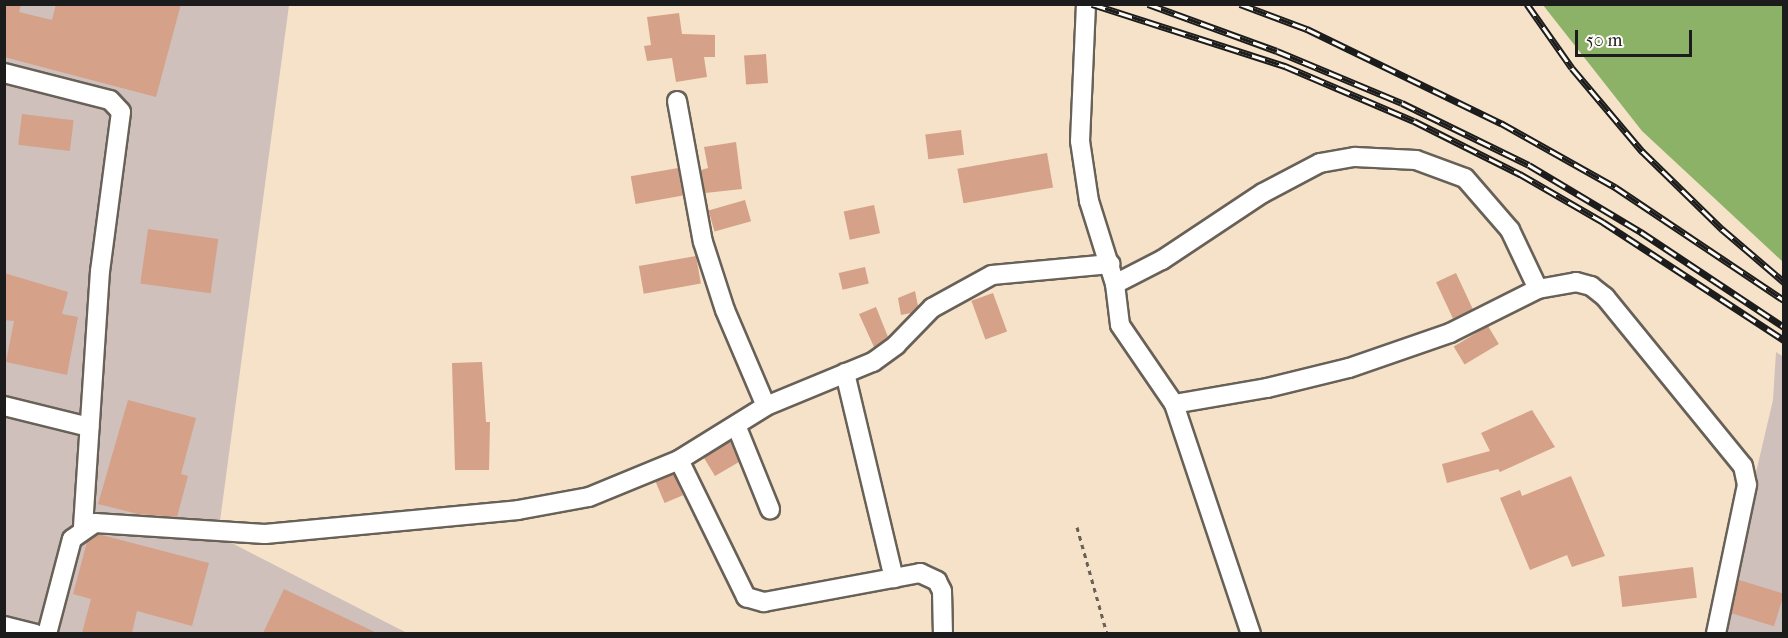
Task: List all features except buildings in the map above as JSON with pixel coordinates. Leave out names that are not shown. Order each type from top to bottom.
[{"type":"street","points":[[1086,4],[1080,141],[1089,201],[1110,264],[1123,332],[1174,404],[1251,633]]},
{"type":"street","points":[[4,73],[110,100],[121,112],[99,271],[83,528],[69,548],[47,633]]},
{"type":"street","points":[[677,101],[704,242],[725,310],[766,406]]},
{"type":"street","points":[[1115,285],[1162,260],[1263,193],[1320,164],[1355,157],[1416,160],[1465,178],[1510,230],[1538,289]]},
{"type":"street","points":[[83,528],[110,521],[216,533],[265,534],[518,510],[589,497],[679,460],[766,406],[885,355],[932,308],[992,274],[1110,264]]},
{"type":"street","points":[[1174,404],[1267,388],[1380,358],[1450,333],[1538,289],[1576,282],[1590,286],[1605,297],[1743,466],[1748,484],[1716,633]]},
{"type":"street","points":[[845,373],[894,578]]},
{"type":"street","points":[[4,406],[89,427]]},
{"type":"street","points":[[736,425],[770,509]]},
{"type":"street","points":[[679,460],[746,597],[764,602],[920,573],[937,581],[942,591],[943,633]]},
{"type":"street","points":[[4,626],[35,633]]},
{"type":"path","points":[[1077,527],[1107,633]]},
{"type":"shaded area","points":[[4,5],[289,5],[218,536],[407,633],[5,633]]},
{"type":"shaded area","points":[[1776,352],[1784,357],[1783,633],[1718,634],[1773,400]]},
{"type":"green space","points":[[1543,5],[1783,5],[1783,262],[1642,131]]},
{"type":"railway","points":[[1092,4],[1285,66],[1414,121],[1520,174],[1603,222],[1784,340]]},
{"type":"railway","points":[[1148,4],[1277,51],[1402,103],[1529,165],[1641,232],[1784,327]]},
{"type":"railway","points":[[1240,4],[1307,29],[1501,123],[1615,187],[1784,300]]},
{"type":"railway","points":[[1527,4],[1572,68],[1642,151],[1722,229],[1784,282]]}]
